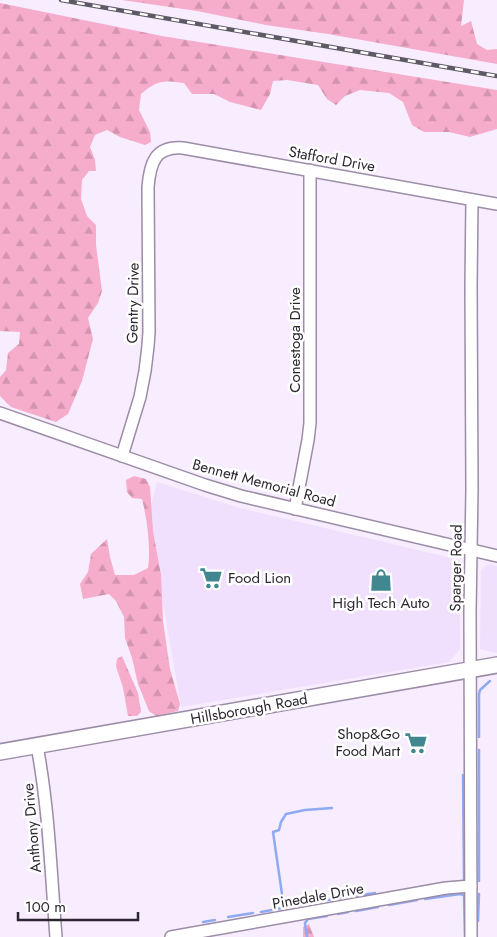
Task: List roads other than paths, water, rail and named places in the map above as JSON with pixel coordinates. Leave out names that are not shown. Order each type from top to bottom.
[{"type":"main road","name":"Hillsborough Road","points":[[0,752],[497,665]]},
{"type":"street","name":"Stafford Drive","points":[[162,151],[169,148],[183,148],[497,204]]},
{"type":"street","name":"Gentry Drive","points":[[122,456],[140,397],[145,372],[149,332],[148,187],[153,160],[162,151]]},
{"type":"street","name":"Conestoga Drive","points":[[295,509],[310,423],[310,170]]},
{"type":"street","name":"Sparger Road","points":[[471,937],[472,200]]},
{"type":"street","name":"Bennett Memorial Road","points":[[0,414],[241,496],[497,556]]},
{"type":"street","name":"Anthony Drive","points":[[37,746],[45,808],[56,937]]},
{"type":"street","name":"Pinedale Drive","points":[[171,937],[223,932],[439,889],[471,886]]},
{"type":"waterway","points":[[479,737],[479,694],[480,690],[490,681]]},
{"type":"waterway","points":[[479,750],[479,881]]},
{"type":"waterway","points":[[463,775],[464,880]]},
{"type":"waterway","points":[[284,908],[273,832],[279,830],[286,814],[305,810],[332,808]]},
{"type":"waterway","points":[[355,896],[375,893]]},
{"type":"waterway","points":[[478,921],[479,894]]},
{"type":"waterway","points":[[425,899],[464,895],[465,937]]},
{"type":"waterway","points":[[321,901],[347,897]]},
{"type":"waterway","points":[[389,905],[417,900]]},
{"type":"waterway","points":[[304,904],[311,903]]},
{"type":"waterway","points":[[261,912],[304,904],[304,906]]},
{"type":"waterway","points":[[356,911],[378,907]]},
{"type":"waterway","points":[[338,914],[348,912]]},
{"type":"waterway","points":[[228,917],[253,913]]},
{"type":"waterway","points":[[305,923],[308,919],[327,916]]},
{"type":"waterway","points":[[203,922],[215,920]]},
{"type":"waterway","points":[[305,924],[307,937]]},
{"type":"railway","points":[[61,0],[497,76]]},
{"type":"place","name":"Food Lion","points":[[211,578]]},
{"type":"place","name":"High Tech Auto","points":[[381,580]]},
{"type":"place","name":"Shop&Go Food Mart","points":[[416,743]]}]
